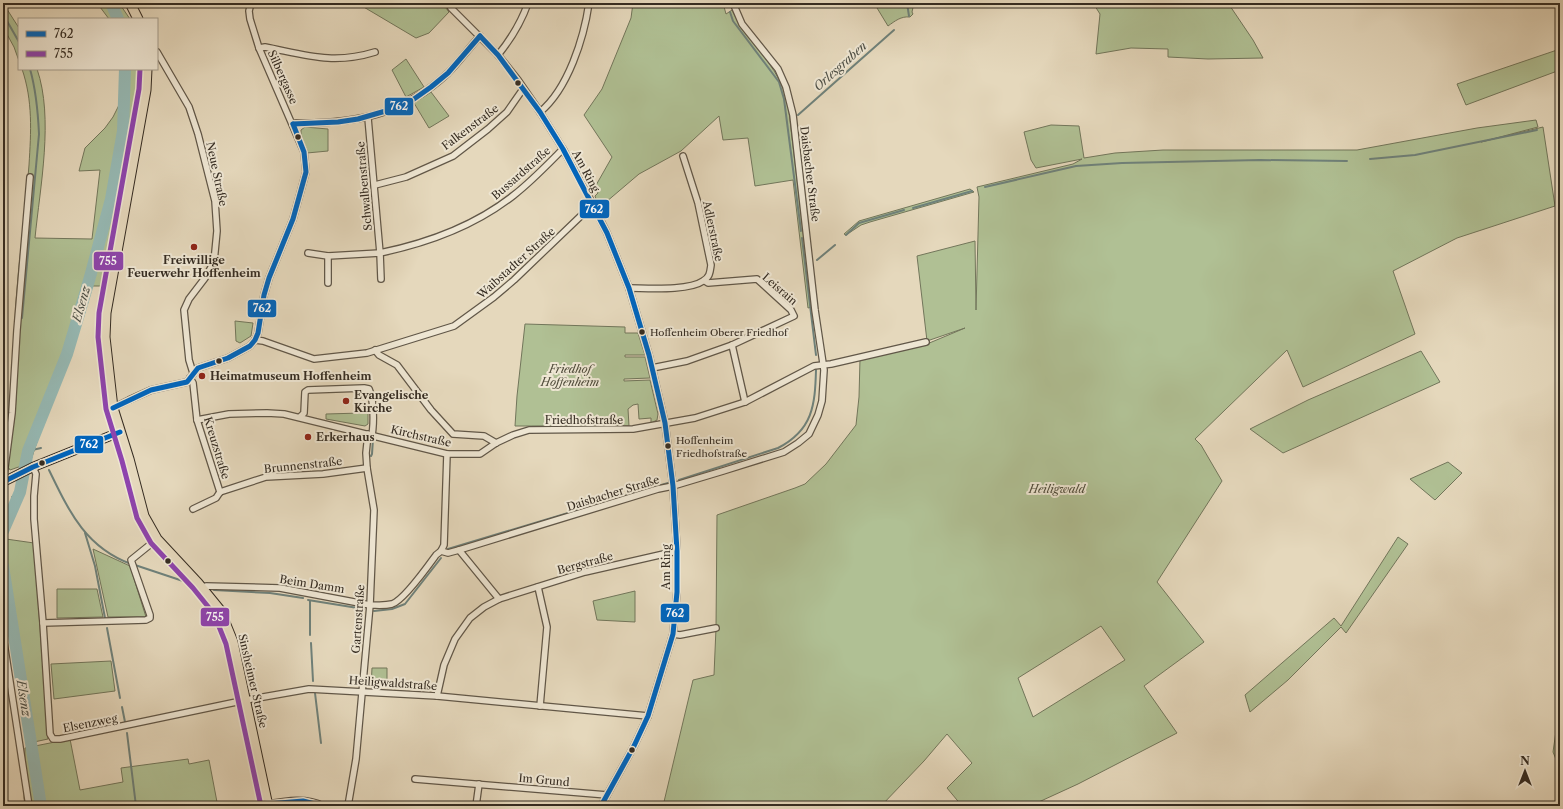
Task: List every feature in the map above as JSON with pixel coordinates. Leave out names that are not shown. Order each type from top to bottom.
[{"type":"main road","points":[[130,3],[138,18]]},
{"type":"main road","name":"Sinsheimer Straße","points":[[147,70],[143,106],[106,313],[105,337],[113,408],[129,459],[144,516],[157,539],[220,610],[226,624],[233,642],[268,805]]},
{"type":"main road","points":[[5,481],[30,469],[120,432]]},
{"type":"street","name":"Silbergasse","points":[[251,3],[249,11],[250,19],[259,48],[304,152],[306,177],[294,219],[269,278],[264,295],[258,333],[255,340]]},
{"type":"street","points":[[498,55],[513,37],[528,3]]},
{"type":"street","points":[[540,112],[550,104],[573,60],[584,29],[589,3]]},
{"type":"street","name":"Daisbacher Straße","points":[[441,551],[448,553],[459,550],[784,452],[809,434],[818,415],[822,401],[824,370],[822,364],[790,102],[786,87],[778,69],[742,24],[733,3]]},
{"type":"street","name":"Am Ring","points":[[451,8],[498,55],[540,112],[563,149],[594,207],[607,233],[629,288],[652,368],[665,423],[673,486],[677,551],[677,592],[673,634],[648,716],[634,746],[601,806]]},
{"type":"street","points":[[293,124],[337,123],[368,118],[391,110],[434,85],[448,72],[480,36]]},
{"type":"street","points":[[259,48],[265,46],[323,58],[347,58],[375,52]]},
{"type":"street","name":"Neue Straße","points":[[158,54],[189,107],[198,134],[215,201],[217,231],[214,262],[205,278],[189,299],[184,310],[191,375]]},
{"type":"street","name":"Falkenstraße","points":[[375,185],[406,177],[453,156],[507,112],[523,89]]},
{"type":"street","name":"Schwalbenstraße","points":[[368,118],[380,253]]},
{"type":"street","name":"Bussardstraße","points":[[308,253],[328,256],[380,253],[428,241],[474,221],[513,196],[534,178],[563,149]]},
{"type":"street","name":"Adlerstraße","points":[[683,156],[698,203],[711,265],[710,274],[705,281]]},
{"type":"street","points":[[5,481],[4,475],[12,413],[17,330],[30,177]]},
{"type":"street","name":"Waibstadter Straße","points":[[255,340],[263,341],[314,359],[367,353],[454,326],[494,297],[514,280],[586,211],[594,207]]},
{"type":"street","points":[[380,253],[381,279]]},
{"type":"street","points":[[328,256],[328,283]]},
{"type":"street","name":"Leisrain","points":[[705,281],[708,283],[757,279],[791,310],[794,316],[732,345]]},
{"type":"street","points":[[629,288],[660,289],[696,285],[705,281]]},
{"type":"street","points":[[113,408],[151,390],[186,382],[198,368],[228,358],[250,346],[255,340]]},
{"type":"street","points":[[822,364],[831,364],[926,342]]},
{"type":"street","points":[[652,368],[687,361],[732,345],[745,402]]},
{"type":"street","points":[[375,350],[379,355],[397,365],[431,410],[453,434],[484,436],[496,443]]},
{"type":"street","name":"Friedhofstraße","points":[[496,443],[513,435],[529,430],[633,430],[695,418],[745,402],[814,366],[822,364]]},
{"type":"street","name":"Kreuzstraße","points":[[191,375],[197,420],[220,492],[216,498],[193,509]]},
{"type":"street","name":"Gartenstraße","points":[[300,417],[304,413],[305,392],[308,390],[364,388],[369,389],[372,395],[370,434],[366,453],[374,510],[370,605],[356,759],[348,806]]},
{"type":"street","name":"Kirchstraße","points":[[197,420],[229,414],[267,413],[300,417],[314,422],[370,434],[447,454],[480,454],[496,443]]},
{"type":"street","points":[[441,551],[444,540],[447,454]]},
{"type":"street","name":"Brunnenstraße","points":[[220,492],[266,477],[323,474],[367,468]]},
{"type":"street","name":"Elsenzweg","points":[[30,469],[36,474],[34,519],[43,623],[50,734],[53,739],[115,729],[246,700]]},
{"type":"street","points":[[43,623],[146,620],[150,618],[150,614],[131,560],[157,539]]},
{"type":"street","points":[[459,550],[499,599]]},
{"type":"street","name":"Beim Damm","points":[[202,588],[206,586],[280,588],[370,605],[384,606],[393,603],[401,597],[441,551]]},
{"type":"street","name":"Bergstraße","points":[[437,696],[444,665],[456,639],[470,618],[484,608],[499,599],[585,572],[677,551]]},
{"type":"street","points":[[538,587],[547,627],[540,706]]},
{"type":"street","points":[[673,634],[680,635],[716,628]]},
{"type":"street","points":[[3,636],[28,806]]},
{"type":"street","name":"Heiligwaldstraße","points":[[246,700],[309,688],[437,696],[648,716]]},
{"type":"street","name":"Im Grund","points":[[415,779],[607,795]]},
{"type":"street","points":[[476,806],[479,784]]},
{"type":"street","points":[[268,805],[293,801],[309,802],[323,806]]},
{"type":"green space","points":[[3,3],[18,26],[18,58],[14,47],[3,27]]},
{"type":"green space","points":[[97,3],[119,3],[129,18],[108,18]]},
{"type":"green space","points":[[361,3],[442,3],[449,12],[429,33],[416,38],[362,6]]},
{"type":"green space","points":[[633,3],[723,3],[726,14],[732,10],[746,33],[777,76],[788,103],[812,307],[808,308],[793,180],[755,186],[748,138],[723,140],[719,116],[681,151],[639,174],[599,208],[595,196],[598,193],[595,187],[612,157],[584,115],[602,89],[631,18]]},
{"type":"green space","points":[[874,3],[914,3],[913,14],[910,17],[898,19],[888,26]]},
{"type":"green space","points":[[1093,3],[1228,3],[1253,40],[1263,58],[1208,59],[1168,57],[1168,49],[1131,48],[1096,54],[1100,14]]},
{"type":"green space","points":[[1560,49],[1560,70],[1466,105],[1457,84]]},
{"type":"green space","points":[[406,59],[424,87],[406,97],[392,70]]},
{"type":"green space","points":[[22,70],[37,70],[45,109],[44,153],[35,238],[92,239],[100,170],[79,171],[85,148],[105,128],[113,117],[123,97],[123,70],[141,70],[142,86],[107,286],[89,286],[30,463],[10,470],[7,465],[17,384],[15,311],[28,182],[30,141],[30,105],[26,81]]},
{"type":"green space","points":[[431,92],[449,116],[429,128],[414,103]]},
{"type":"green space","name":"Heiligwald","points":[[1536,120],[1538,127],[1481,142],[1543,127],[1555,206],[1457,238],[1393,271],[1415,334],[1303,387],[1287,350],[1195,439],[1201,445],[1222,481],[1157,582],[1204,642],[1144,686],[1177,733],[1078,784],[1030,806],[962,806],[947,788],[972,763],[947,734],[924,761],[881,806],[663,806],[693,680],[714,675],[717,515],[805,484],[826,464],[856,425],[859,397],[860,359],[927,344],[965,328],[927,341],[917,256],[975,241],[976,310],[979,197],[977,187],[1073,164],[1082,159],[1036,168],[1031,160],[1024,132],[1051,125],[1079,126],[1084,158],[1115,153],[1163,150],[1357,150],[1477,128]],"holes":[[[1101,626],[1125,660],[1033,717],[1018,678]]]},
{"type":"green space","points":[[305,127],[328,129],[328,151],[307,153],[301,134],[301,130]]},
{"type":"green space","points":[[970,189],[974,192],[870,222],[861,225],[846,235],[844,234],[859,221]]},
{"type":"green space","points":[[235,321],[253,323],[251,336],[240,343],[236,341]]},
{"type":"green space","name":"Friedhof Hoffenheim","points":[[525,324],[625,327],[625,333],[638,333],[645,355],[625,355],[625,357],[645,357],[650,378],[624,379],[624,381],[650,380],[658,414],[657,420],[651,423],[651,418],[639,419],[638,404],[633,405],[628,409],[629,426],[515,426]]},
{"type":"green space","points":[[1421,351],[1440,382],[1283,453],[1250,429],[1308,400]]},
{"type":"green space","points":[[364,409],[368,409],[368,424],[365,426],[326,419],[326,414],[361,413]]},
{"type":"green space","points":[[1448,462],[1462,473],[1435,500],[1410,479]]},
{"type":"green space","points":[[1398,537],[1408,544],[1346,633],[1341,627],[1288,680],[1250,712],[1245,695],[1334,618],[1341,626]]},
{"type":"green space","points":[[6,539],[34,543],[48,739],[34,742],[16,618],[4,558]]},
{"type":"green space","points":[[93,549],[130,566],[146,617],[108,617]]},
{"type":"green space","points":[[57,589],[97,589],[103,617],[57,618]]},
{"type":"green space","points":[[635,591],[635,622],[597,620],[593,601]]},
{"type":"green space","points":[[111,661],[115,691],[54,699],[51,664]]},
{"type":"green space","points":[[372,668],[387,668],[387,687],[371,687]]},
{"type":"green space","points":[[1560,703],[1560,769],[1553,752]]},
{"type":"green space","points":[[70,739],[80,790],[123,782],[121,768],[188,759],[189,764],[209,760],[217,802],[230,802],[230,806],[25,806],[25,748]]},
{"type":"waterway","name":"Elsenz","points":[[111,3],[118,18]]},
{"type":"waterway","name":"Orlesgraben","points":[[907,3],[909,16]]},
{"type":"waterway","points":[[730,12],[733,21],[779,82],[784,99],[801,231]]},
{"type":"waterway","points":[[3,14],[18,40]]},
{"type":"waterway","name":"Orlesgraben","points":[[798,115],[894,30]]},
{"type":"waterway","points":[[22,318],[39,134],[34,85],[30,70]]},
{"type":"waterway","name":"Elsenz","points":[[3,531],[20,492],[28,451],[67,354],[111,199],[123,131],[125,70]]},
{"type":"waterway","points":[[1370,159],[1415,155],[1537,130]]},
{"type":"waterway","points":[[985,187],[1076,166],[1122,163],[1260,160],[1347,161]]},
{"type":"waterway","points":[[913,208],[972,191]]},
{"type":"waterway","points":[[846,235],[859,223],[904,210]]},
{"type":"waterway","points":[[802,238],[816,355]]},
{"type":"waterway","points":[[817,260],[835,245]]},
{"type":"waterway","points":[[679,480],[778,448],[790,441],[799,433],[810,415],[815,394],[816,370]]},
{"type":"waterway","points":[[371,456],[373,439]]},
{"type":"waterway","points":[[28,451],[41,448]]},
{"type":"waterway","points":[[49,470],[64,500],[80,526],[90,538],[115,557],[131,564]]},
{"type":"waterway","points":[[448,549],[668,483]]},
{"type":"waterway","name":"Elsenz","points":[[12,497],[20,492]]},
{"type":"waterway","points":[[85,533],[95,566],[105,618]]},
{"type":"waterway","points":[[374,611],[392,609],[405,604],[441,558]]},
{"type":"waterway","points":[[135,565],[189,583]]},
{"type":"waterway","name":"Elsenz","points":[[3,566],[41,806]]},
{"type":"waterway","points":[[214,590],[270,593],[303,598]]},
{"type":"waterway","points":[[308,600],[364,609]]},
{"type":"waterway","points":[[310,601],[310,635]]},
{"type":"waterway","points":[[107,628],[120,698]]},
{"type":"waterway","points":[[311,643],[313,681]]},
{"type":"waterway","points":[[315,693],[321,743]]},
{"type":"waterway","points":[[122,707],[125,722]]},
{"type":"waterway","points":[[127,733],[136,806]]},
{"type":"transit line","name":"762","points":[[480,36],[498,55],[540,112],[563,149],[607,233],[629,288],[649,355],[665,423],[673,486],[677,551],[677,592],[673,634],[648,716],[634,746],[601,806]]},
{"type":"transit line","name":"762","points":[[293,124],[338,122],[358,119],[396,108],[414,99],[448,73],[480,36]]},
{"type":"transit line","name":"755","points":[[140,70],[139,89],[99,313],[98,337],[106,409],[137,518],[151,543],[193,588],[214,614],[226,644],[261,806]]},
{"type":"transit line","name":"762","points":[[113,408],[151,390],[187,382],[198,368],[228,358],[250,346],[255,340],[258,333],[264,295],[269,278],[293,219],[306,172],[304,152],[293,124]]},
{"type":"transit line","name":"762","points":[[3,482],[33,467],[120,432]]},
{"type":"transit line","name":"762","points":[[268,804],[303,801],[323,806]]},
{"type":"place","name":"Freiwillige Feuerwehr Hoffenheim","points":[[194,247]]},
{"type":"place","name":"Hoffenheim Oberer Friedhof","points":[[642,332]]},
{"type":"place","name":"Heimatmuseum Hoffenheim","points":[[202,376]]},
{"type":"place","name":"Evangelische Kirche","points":[[346,401]]},
{"type":"place","name":"Erkerhaus","points":[[308,437]]},
{"type":"place","name":"Hoffenheim Friedhofstraße","points":[[668,446]]}]
